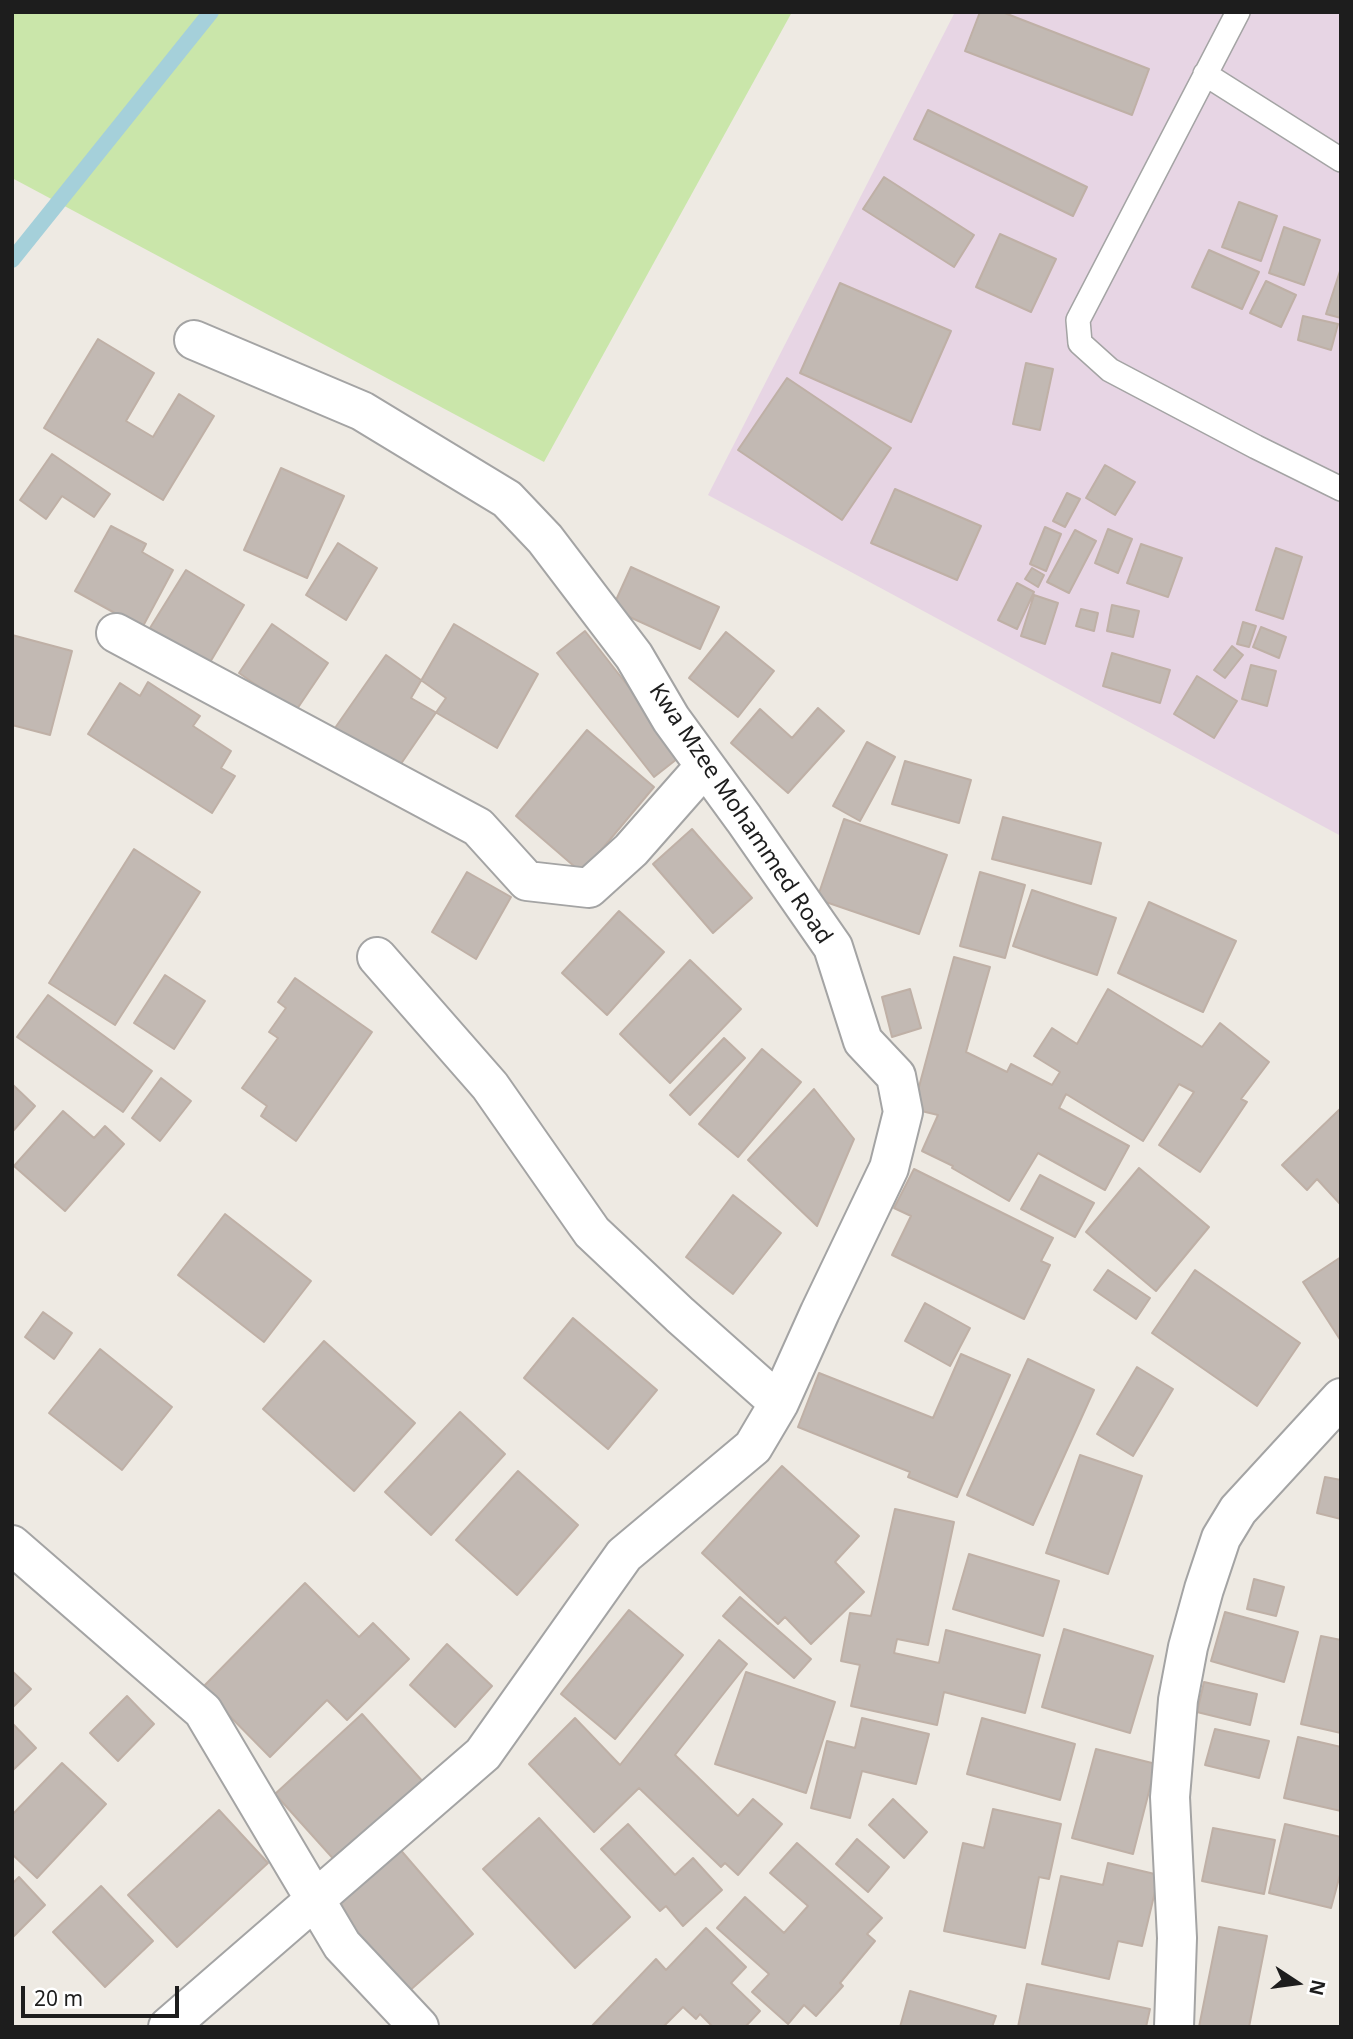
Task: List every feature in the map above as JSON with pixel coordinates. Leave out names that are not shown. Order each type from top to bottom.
[{"type":"street","name":"Kwa Mzee Mohammed Road","points":[[168,2027],[483,1754],[624,1555],[753,1447],[779,1404],[889,1168],[903,1112],[896,1076],[863,1041],[832,947],[671,719],[634,656],[545,539],[507,499],[362,411],[194,341]]},
{"type":"street","points":[[116,633],[478,827],[527,880],[589,888],[631,850],[705,766]]},
{"type":"street","points":[[377,957],[490,1086],[592,1232],[779,1404]]},
{"type":"street","points":[[1174,2027],[1177,1938],[1170,1797],[1178,1700],[1188,1647],[1221,1538],[1238,1510],[1341,1398]]},
{"type":"street","points":[[12,1545],[203,1711],[342,1945],[419,2027]]},
{"type":"lane","points":[[1238,12],[1078,320],[1080,343],[1110,370],[1341,489]]},
{"type":"lane","points":[[1206,74],[1341,160]]},
{"type":"shaded area","points":[[955,12],[1341,12],[1341,836],[708,495]]},
{"type":"green space","points":[[12,12],[792,12],[544,462],[12,178]]},
{"type":"building","points":[[980,12],[1002,12],[1149,69],[1132,115],[965,51]]},
{"type":"building","points":[[928,110],[1087,187],[1073,216],[914,139]]},
{"type":"building","points":[[884,177],[974,235],[954,267],[863,209]]},
{"type":"building","points":[[1239,202],[1277,216],[1261,261],[1222,247]]},
{"type":"building","points":[[1284,227],[1320,240],[1304,285],[1269,273]]},
{"type":"building","points":[[1000,234],[1056,259],[1031,312],[976,287]]},
{"type":"building","points":[[1209,250],[1259,272],[1242,309],[1192,287]]},
{"type":"building","points":[[1341,268],[1341,318],[1326,314]]},
{"type":"building","points":[[1266,281],[1296,295],[1281,327],[1250,313]]},
{"type":"building","points":[[840,283],[951,331],[911,422],[800,373]]},
{"type":"building","points":[[1303,316],[1338,324],[1331,350],[1298,340]]},
{"type":"building","points":[[98,339],[154,373],[126,421],[153,437],[179,394],[214,416],[163,500],[44,428]]},
{"type":"building","points":[[1026,363],[1053,369],[1040,430],[1013,424]]},
{"type":"building","points":[[787,378],[891,448],[842,520],[738,450]]},
{"type":"building","points":[[52,454],[110,494],[94,517],[62,496],[46,519],[20,500]]},
{"type":"building","points":[[1105,465],[1135,482],[1115,515],[1086,498]]},
{"type":"building","points":[[281,468],[344,496],[307,578],[244,550]]},
{"type":"building","points":[[895,489],[981,526],[957,580],[871,543]]},
{"type":"building","points":[[1067,493],[1080,499],[1065,527],[1053,521]]},
{"type":"building","points":[[111,526],[146,544],[142,552],[173,570],[142,628],[75,591]]},
{"type":"building","points":[[1045,527],[1061,534],[1046,571],[1030,564]]},
{"type":"building","points":[[1108,529],[1132,539],[1118,573],[1095,563]]},
{"type":"building","points":[[1075,530],[1096,541],[1069,593],[1047,582]]},
{"type":"building","points":[[338,543],[377,568],[346,620],[306,595]]},
{"type":"building","points":[[1141,544],[1182,558],[1168,597],[1127,583]]},
{"type":"building","points":[[1276,548],[1302,557],[1283,619],[1256,610]]},
{"type":"building","points":[[631,567],[719,607],[700,649],[612,609]]},
{"type":"building","points":[[1032,568],[1044,575],[1038,587],[1025,579]]},
{"type":"building","points":[[186,570],[244,605],[209,664],[150,628]]},
{"type":"building","points":[[1017,583],[1034,592],[1017,629],[998,620]]},
{"type":"building","points":[[1034,595],[1058,603],[1045,644],[1021,636]]},
{"type":"building","points":[[1112,605],[1139,611],[1133,637],[1107,631]]},
{"type":"building","points":[[1081,609],[1098,613],[1094,631],[1076,626]]},
{"type":"building","points":[[1243,622],[1256,626],[1249,647],[1237,644]]},
{"type":"building","points":[[272,624],[328,663],[295,712],[239,673]]},
{"type":"building","points":[[454,624],[538,674],[497,748],[411,698]]},
{"type":"building","points":[[1261,627],[1286,637],[1279,658],[1253,647]]},
{"type":"building","points":[[585,631],[682,755],[654,777],[557,653]]},
{"type":"building","points":[[726,632],[774,671],[738,717],[689,678]]},
{"type":"building","points":[[12,635],[72,651],[50,735],[12,725]]},
{"type":"building","points":[[1232,646],[1243,655],[1225,678],[1214,670]]},
{"type":"building","points":[[1112,653],[1170,670],[1160,703],[1103,686]]},
{"type":"building","points":[[386,655],[446,698],[396,771],[335,728]]},
{"type":"building","points":[[1251,665],[1276,671],[1267,706],[1242,699]]},
{"type":"building","points":[[1197,676],[1237,701],[1214,738],[1174,714]]},
{"type":"building","points":[[148,682],[200,716],[193,726],[231,751],[221,768],[235,776],[212,813],[88,734],[120,683],[140,696]]},
{"type":"building","points":[[818,708],[844,731],[788,793],[731,743],[760,709],[792,738]]},
{"type":"building","points":[[587,730],[654,787],[582,873],[516,816]]},
{"type":"building","points":[[867,742],[895,757],[860,821],[833,806]]},
{"type":"building","points":[[905,761],[971,780],[959,823],[892,804]]},
{"type":"building","points":[[1003,817],[1101,843],[1091,884],[992,859]]},
{"type":"building","points":[[844,819],[947,855],[919,934],[817,899]]},
{"type":"building","points":[[692,829],[752,898],[713,933],[653,864]]},
{"type":"building","points":[[134,849],[200,892],[115,1025],[49,983]]},
{"type":"building","points":[[467,872],[511,897],[476,959],[432,932]]},
{"type":"building","points":[[980,872],[1025,885],[1005,958],[960,946]]},
{"type":"building","points":[[1032,890],[1116,918],[1097,975],[1013,946]]},
{"type":"building","points":[[1149,902],[1236,941],[1203,1012],[1118,973]]},
{"type":"building","points":[[619,911],[664,952],[607,1015],[562,973]]},
{"type":"building","points":[[954,957],[990,967],[966,1052],[1007,1072],[1011,1064],[1052,1085],[1060,1072],[1034,1056],[1052,1028],[1077,1044],[1108,989],[1202,1047],[1220,1023],[1269,1062],[1241,1099],[1247,1102],[1200,1172],[1159,1145],[1194,1092],[1179,1084],[1143,1141],[1066,1094],[1059,1108],[1129,1146],[1105,1190],[1038,1153],[1009,1201],[952,1168],[953,1166],[922,1151],[938,1115],[913,1109]]},
{"type":"building","points":[[690,960],[741,1009],[670,1083],[620,1034]]},
{"type":"building","points":[[165,975],[205,1001],[174,1049],[134,1023]]},
{"type":"building","points":[[295,978],[372,1032],[296,1141],[261,1116],[267,1106],[242,1088],[278,1038],[269,1032],[286,1008],[278,1002]]},
{"type":"building","points":[[910,989],[921,1028],[892,1037],[882,997]]},
{"type":"building","points":[[48,995],[152,1071],[123,1112],[17,1037]]},
{"type":"building","points":[[724,1038],[745,1058],[690,1115],[670,1095]]},
{"type":"building","points":[[762,1049],[801,1082],[738,1157],[699,1124]]},
{"type":"building","points":[[161,1078],[191,1101],[160,1141],[132,1118]]},
{"type":"building","points":[[12,1084],[35,1106],[13,1131],[12,1131]]},
{"type":"building","points":[[814,1089],[854,1139],[817,1226],[748,1160]]},
{"type":"building","points":[[1341,1108],[1341,1205],[1317,1179],[1307,1190],[1282,1165]]},
{"type":"building","points":[[63,1111],[94,1138],[105,1126],[124,1144],[65,1211],[14,1166]]},
{"type":"building","points":[[1139,1168],[1209,1227],[1156,1291],[1086,1232]]},
{"type":"building","points":[[914,1169],[1053,1238],[1041,1261],[1050,1265],[1024,1319],[892,1255],[911,1216],[894,1208]]},
{"type":"building","points":[[1040,1175],[1094,1203],[1075,1237],[1021,1209]]},
{"type":"building","points":[[733,1195],[781,1233],[733,1294],[686,1257]]},
{"type":"building","points":[[225,1214],[311,1281],[264,1342],[178,1275]]},
{"type":"building","points":[[1341,1257],[1341,1341],[1303,1282]]},
{"type":"building","points":[[1108,1270],[1150,1298],[1136,1319],[1094,1290]]},
{"type":"building","points":[[1195,1270],[1300,1343],[1257,1406],[1152,1333]]},
{"type":"building","points":[[925,1303],[970,1328],[950,1366],[905,1341]]},
{"type":"building","points":[[43,1312],[72,1333],[54,1359],[25,1337]]},
{"type":"building","points":[[573,1318],[657,1390],[608,1449],[524,1378]]},
{"type":"building","points":[[324,1341],[415,1423],[354,1491],[263,1409]]},
{"type":"building","points":[[100,1349],[172,1407],[122,1470],[49,1413]]},
{"type":"building","points":[[961,1354],[1010,1375],[957,1497],[908,1477],[910,1472],[798,1427],[819,1373],[933,1418]]},
{"type":"building","points":[[1028,1359],[1094,1390],[1033,1525],[967,1495]]},
{"type":"building","points":[[1137,1367],[1173,1389],[1133,1456],[1097,1434]]},
{"type":"building","points":[[460,1412],[505,1454],[431,1535],[385,1492]]},
{"type":"building","points":[[1080,1455],[1142,1476],[1108,1574],[1046,1553]]},
{"type":"building","points":[[782,1466],[859,1536],[835,1562],[864,1592],[811,1644],[785,1617],[778,1624],[702,1553]]},
{"type":"building","points":[[518,1471],[578,1525],[517,1595],[456,1540]]},
{"type":"building","points":[[1325,1477],[1341,1480],[1341,1519],[1317,1513]]},
{"type":"building","points":[[895,1509],[954,1522],[928,1645],[897,1639],[894,1653],[939,1663],[946,1630],[1040,1655],[1025,1713],[944,1692],[937,1725],[851,1706],[860,1665],[841,1661],[850,1613],[871,1616]]},
{"type":"building","points":[[969,1554],[1059,1581],[1043,1636],[953,1609]]},
{"type":"building","points":[[1254,1579],[1284,1587],[1276,1616],[1247,1609]]},
{"type":"building","points":[[305,1583],[359,1637],[373,1623],[409,1659],[347,1720],[327,1700],[270,1757],[202,1688]]},
{"type":"building","points":[[740,1597],[811,1659],[794,1678],[723,1616]]},
{"type":"building","points":[[629,1610],[683,1655],[615,1739],[561,1694]]},
{"type":"building","points":[[1225,1612],[1298,1632],[1284,1682],[1211,1661]]},
{"type":"building","points":[[1064,1629],[1153,1656],[1130,1733],[1042,1707]]},
{"type":"building","points":[[1321,1636],[1341,1640],[1341,1733],[1301,1724]]},
{"type":"building","points":[[719,1640],[747,1664],[675,1755],[738,1816],[753,1799],[782,1824],[738,1875],[725,1863],[721,1867],[639,1788],[594,1832],[529,1764],[575,1718],[620,1765]]},
{"type":"building","points":[[447,1644],[492,1686],[455,1727],[410,1685]]},
{"type":"building","points":[[12,1671],[31,1689],[12,1708]]},
{"type":"building","points":[[746,1672],[835,1702],[806,1793],[715,1764]]},
{"type":"building","points":[[1204,1682],[1257,1694],[1250,1725],[1197,1712]]},
{"type":"building","points":[[127,1696],[154,1724],[118,1761],[90,1733]]},
{"type":"building","points":[[362,1714],[425,1784],[338,1864],[275,1794]]},
{"type":"building","points":[[862,1718],[929,1734],[916,1784],[862,1771],[850,1818],[811,1808],[827,1741],[855,1748]]},
{"type":"building","points":[[982,1718],[1075,1744],[1060,1800],[967,1774]]},
{"type":"building","points":[[12,1723],[36,1748],[12,1771]]},
{"type":"building","points":[[1215,1729],[1269,1741],[1259,1778],[1205,1765]]},
{"type":"building","points":[[1298,1737],[1341,1747],[1341,1811],[1284,1798]]},
{"type":"building","points":[[1096,1749],[1156,1764],[1133,1854],[1072,1838]]},
{"type":"building","points":[[62,1763],[106,1804],[37,1878],[12,1854],[12,1815]]},
{"type":"building","points":[[893,1799],[927,1832],[904,1858],[869,1825]]},
{"type":"building","points":[[993,1809],[1061,1824],[1049,1879],[1039,1877],[1025,1948],[944,1931],[963,1843],[984,1848]]},
{"type":"building","points":[[219,1810],[268,1863],[177,1947],[128,1895]]},
{"type":"building","points":[[539,1818],[630,1917],[575,1968],[483,1869]]},
{"type":"building","points":[[628,1824],[675,1875],[693,1858],[722,1890],[683,1926],[666,1906],[660,1911],[601,1849]]},
{"type":"building","points":[[1285,1824],[1341,1837],[1341,1871],[1331,1908],[1269,1893]]},
{"type":"building","points":[[1213,1828],[1275,1840],[1264,1894],[1202,1881]]},
{"type":"building","points":[[857,1839],[889,1867],[868,1892],[836,1864]]},
{"type":"building","points":[[797,1843],[882,1918],[867,1934],[875,1941],[840,1983],[843,1986],[816,2016],[804,2005],[788,2024],[752,1992],[769,1974],[717,1928],[745,1897],[784,1933],[808,1906],[770,1873]]},
{"type":"building","points":[[398,1847],[473,1934],[407,1993],[332,1907]]},
{"type":"building","points":[[1108,1863],[1159,1875],[1142,1946],[1118,1941],[1109,1979],[1042,1964],[1061,1876],[1103,1885]]},
{"type":"building","points":[[19,1877],[45,1905],[12,1938],[12,1884]]},
{"type":"building","points":[[101,1886],[153,1941],[105,1987],[53,1932]]},
{"type":"building","points":[[1219,1927],[1267,1936],[1249,2027],[1199,2027]]},
{"type":"building","points":[[706,1928],[746,1967],[731,1983],[760,2011],[745,2027],[713,2027],[700,2014],[696,2019],[683,2007],[663,2027],[591,2027],[656,1959],[666,1970]]},
{"type":"building","points":[[1027,1984],[1150,2009],[1146,2027],[1018,2027]]},
{"type":"building","points":[[910,1991],[996,2016],[992,2027],[900,2027]]},
{"type":"waterway","points":[[12,260],[211,12]]}]
